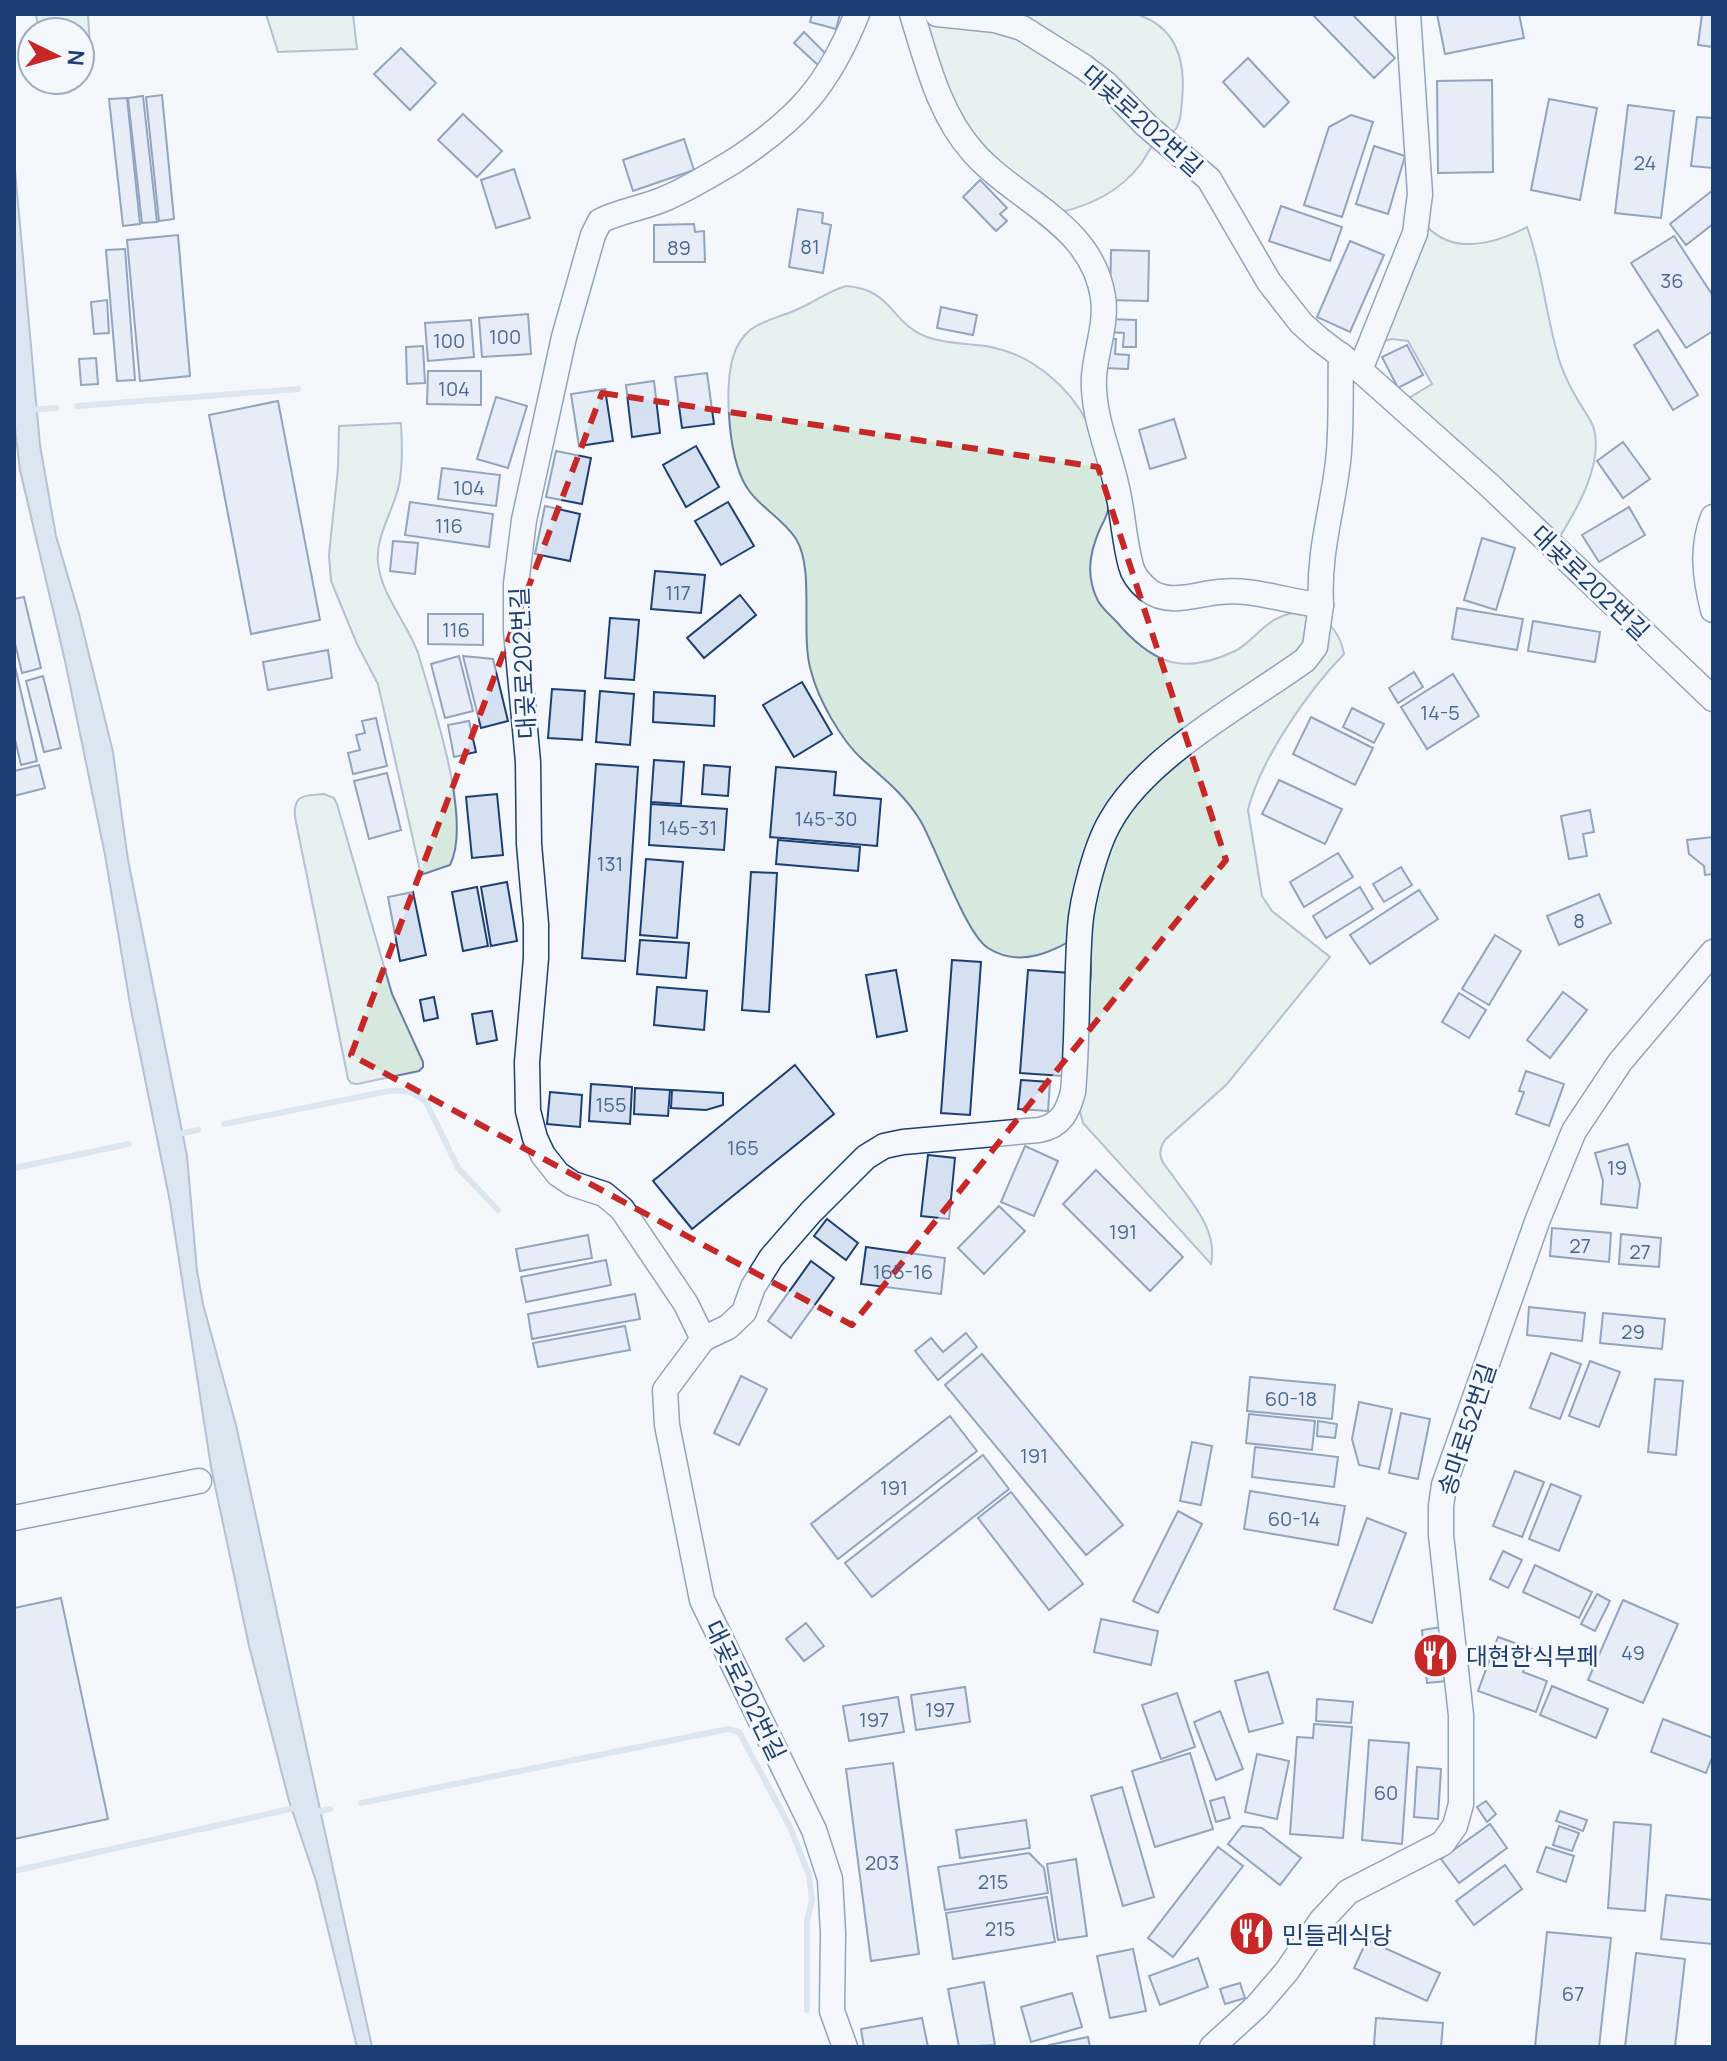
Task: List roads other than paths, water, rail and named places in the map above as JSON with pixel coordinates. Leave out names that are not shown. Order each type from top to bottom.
[{"type":"street","name":"대곶로202번길","points":[[703,1339],[686,1304],[622,1209],[604,1194],[573,1184],[558,1174],[543,1155],[528,1111],[527,1062],[536,958],[528,762],[516,631],[519,551],[564,337],[593,235],[600,221],[663,200],[695,184],[780,130],[805,104],[831,69],[857,14]]},
{"type":"street","points":[[912,14],[934,85],[971,151],[996,176],[1063,226],[1092,263],[1103,298],[1094,376],[1095,413],[1116,484],[1131,568],[1140,582],[1151,593],[1166,598],[1220,591],[1254,592],[1321,605]]},
{"type":"street","name":"대곶로202번길","points":[[937,14],[995,20],[1022,28],[1105,83],[1147,126],[1209,179],[1251,254],[1285,306],[1488,484],[1713,699]]},
{"type":"street","points":[[1351,362],[1415,233],[1419,207],[1408,14]]},
{"type":"street","name":"대곶로202번길","points":[[845,2047],[832,2011],[830,1879],[814,1830],[702,1600],[667,1425],[665,1390],[703,1339],[728,1327],[744,1312],[753,1287],[771,1258],[866,1157],[884,1146],[903,1142],[1051,1128],[1069,1108],[1077,1052],[1080,927],[1085,896],[1109,823],[1126,799],[1177,750],[1305,660],[1315,647],[1321,605],[1324,534],[1351,362]]},
{"type":"street","points":[[1713,517],[1708,529],[1704,562],[1713,610]]},
{"type":"street","name":"송마로52번길","points":[[1212,2047],[1257,2006],[1287,1971],[1321,1921],[1348,1892],[1443,1843],[1455,1826],[1461,1804],[1461,1715],[1441,1535],[1444,1485],[1538,1219],[1574,1131],[1620,1062],[1713,952]]},
{"type":"street","points":[[14,1518],[199,1481]]},
{"type":"water","points":[[14,159],[40,445],[56,536],[113,752],[128,860],[187,1156],[197,1271],[203,1304],[236,1425],[372,2047],[357,2047],[316,1881],[289,1801],[249,1646],[211,1467],[170,1202],[131,1010],[105,855],[65,661],[20,470],[14,420]]},
{"type":"waterway","points":[[77,406],[298,389]]},
{"type":"waterway","points":[[32,410],[56,408]]},
{"type":"waterway","points":[[224,1124],[389,1091],[409,1092],[426,1102],[458,1168],[498,1210]]},
{"type":"waterway","points":[[174,1135],[198,1130]]},
{"type":"waterway","points":[[14,1168],[129,1144]]},
{"type":"waterway","points":[[361,1803],[728,1729],[739,1732],[790,1827],[809,1875],[812,1900],[807,1921],[807,2010]]},
{"type":"waterway","points":[[14,1871],[299,1807]]},
{"type":"waterway","points":[[315,1812],[330,1809]]},
{"type":"place","name":"대현한식부페","points":[[1435,1655]]},
{"type":"place","name":"민들레식당","points":[[1251,1934]]}]
